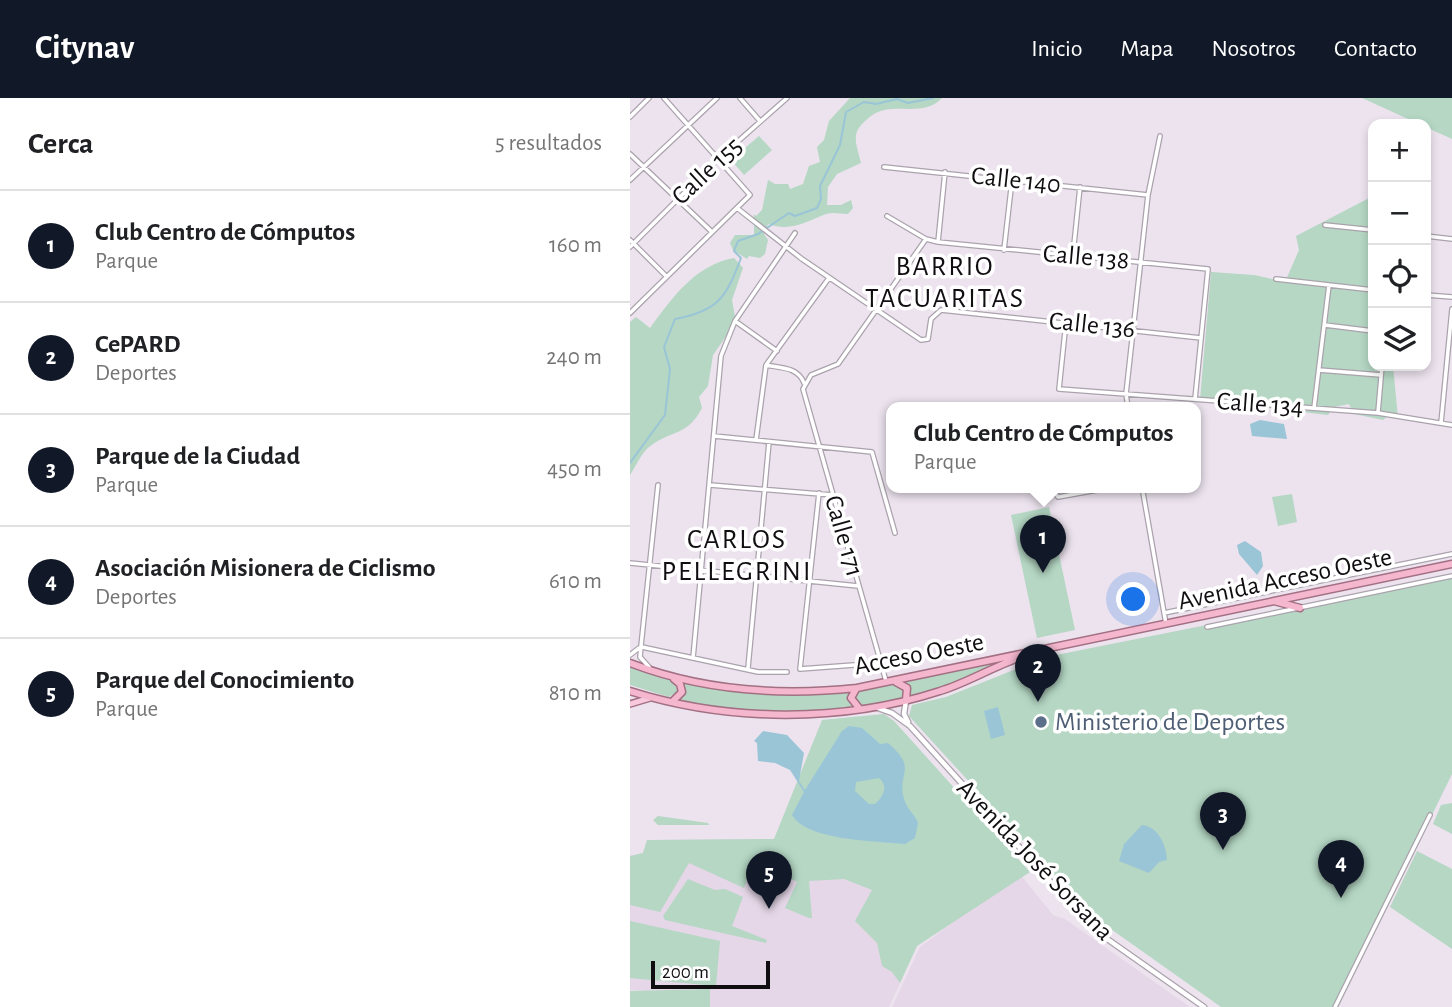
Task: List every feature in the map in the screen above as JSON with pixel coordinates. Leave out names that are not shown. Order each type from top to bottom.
[{"type":"highway","name":"Avenida Acceso Oeste","points":[[1044,649],[1452,564]]},
{"type":"highway","points":[[1272,601],[1300,608]]},
{"type":"highway","name":"Acceso Oeste","points":[[630,663],[670,677],[757,692],[819,692],[891,682],[1044,649]]},
{"type":"highway","name":"Acceso Oeste","points":[[630,691],[667,702],[770,713],[827,713],[874,707],[941,691],[1044,649]]},
{"type":"highway","points":[[667,702],[675,701],[682,692],[680,684],[670,677]]},
{"type":"highway","points":[[891,682],[906,686],[906,700]]},
{"type":"highway","points":[[857,688],[852,692],[852,701],[862,708]]},
{"type":"main road","points":[[630,704],[651,698]]},
{"type":"street","points":[[630,117],[649,98]]},
{"type":"street","points":[[630,313],[750,195],[664,98]]},
{"type":"street","points":[[630,180],[717,98]]},
{"type":"street","points":[[740,98],[760,121]]},
{"type":"street","name":"Calle 155","points":[[631,244],[718,159],[787,98]]},
{"type":"street","points":[[1127,402],[1148,195],[1160,136]]},
{"type":"street","points":[[630,154],[711,231]]},
{"type":"street","name":"Calle 140","points":[[884,167],[1148,195]]},
{"type":"street","points":[[938,242],[945,172]]},
{"type":"street","points":[[1004,250],[1012,180]]},
{"type":"street","points":[[1073,254],[1080,187]]},
{"type":"street","points":[[737,208],[786,247],[877,310]]},
{"type":"street","name":"Calle 138","points":[[887,216],[926,239],[938,242],[1208,269],[1201,338]]},
{"type":"street","points":[[1325,225],[1368,229]]},
{"type":"street","points":[[694,658],[721,355],[735,321],[795,233]]},
{"type":"street","points":[[1431,237],[1452,239]]},
{"type":"street","points":[[803,387],[811,375],[838,364],[926,239]]},
{"type":"street","points":[[631,244],[666,276]]},
{"type":"street","points":[[756,440],[766,365],[829,278]]},
{"type":"street","points":[[1276,279],[1368,289]]},
{"type":"street","points":[[1314,408],[1329,285]]},
{"type":"street","points":[[1431,295],[1452,297]]},
{"type":"street","points":[[1441,424],[1452,309]]},
{"type":"street","name":"Calle 136","points":[[877,310],[921,340],[928,339],[931,319],[942,310],[1201,338]]},
{"type":"street","points":[[735,321],[776,351]]},
{"type":"street","name":"Calle 134","points":[[1066,322],[1059,389],[1378,413],[1452,425]]},
{"type":"street","points":[[1325,326],[1368,330]]},
{"type":"street","points":[[1195,399],[1201,338]]},
{"type":"street","points":[[766,365],[798,373],[803,387]]},
{"type":"street","points":[[1319,370],[1381,375]]},
{"type":"street","points":[[1378,413],[1381,371]]},
{"type":"street","name":"Calle 171","points":[[803,387],[881,663],[891,682]]},
{"type":"street","points":[[714,436],[868,450],[875,456],[895,533]]},
{"type":"street","points":[[748,668],[769,442]]},
{"type":"street","points":[[653,671],[643,662],[640,646],[658,485]]},
{"type":"street","points":[[709,485],[832,495]]},
{"type":"street","points":[[1055,493],[1058,497],[1080,493]]},
{"type":"street","points":[[1143,493],[1166,624]]},
{"type":"street","points":[[818,494],[800,669],[881,663]]},
{"type":"street","points":[[1164,613],[1452,554]]},
{"type":"street","points":[[630,564],[859,586]]},
{"type":"street","points":[[1207,627],[1452,576]]},
{"type":"street","points":[[630,655],[640,646]]},
{"type":"street","points":[[640,646],[758,672],[787,672]]},
{"type":"street","points":[[906,700],[904,713],[910,726]]},
{"type":"street","name":"Avenida José Sorsana","points":[[874,707],[892,713],[910,726],[1085,920],[1103,936],[1204,1007]]},
{"type":"street","points":[[1335,1007],[1430,815]]},
{"type":"shaded area","points":[[774,839],[942,927],[917,946],[889,1007],[706,1007],[707,995],[630,990],[630,856],[643,853],[647,840]]},
{"type":"shaded area","points":[[1019,873],[1053,915],[1065,919],[1190,1007],[892,1007],[920,947]]},
{"type":"green space","points":[[850,98],[942,98],[934,104],[917,109],[879,111],[864,122],[856,136],[861,163],[837,174],[828,187],[827,205],[841,205],[851,200],[853,208],[848,214],[826,214],[784,227],[768,224],[764,234],[768,240],[765,254],[760,258],[749,256],[747,259],[733,250],[730,243],[735,235],[754,235],[754,214],[756,216],[762,210],[768,180],[775,184],[788,184],[790,189],[803,184],[809,166],[820,162],[817,147],[824,140],[829,121]]},
{"type":"green space","points":[[1362,98],[1452,98],[1452,139],[1431,129],[1431,119],[1408,119]]},
{"type":"green space","points":[[759,136],[772,150],[744,175],[731,160]]},
{"type":"green space","points":[[1368,199],[1368,371],[1393,371],[1398,418],[1390,414],[1383,420],[1354,414],[1349,404],[1334,407],[1328,415],[1200,400],[1211,272],[1254,275],[1285,282],[1299,250],[1296,236]]},
{"type":"green space","points":[[734,258],[743,268],[732,300],[736,322],[713,355],[708,386],[699,397],[702,408],[691,424],[649,447],[630,475],[630,322],[636,317],[650,328],[696,275]]},
{"type":"green space","points":[[1292,494],[1297,522],[1278,526],[1272,497]]},
{"type":"green space","points":[[1049,507],[1075,630],[1037,638],[1011,515]]},
{"type":"green space","points":[[1452,576],[1452,774],[1338,1007],[1221,1007],[1091,915],[909,716],[912,705],[946,697],[1046,657]]},
{"type":"green space","points":[[1008,658],[941,689],[908,697],[910,689],[904,682]]},
{"type":"green space","points":[[630,665],[673,681],[678,691],[669,697],[630,685]]},
{"type":"green space","points":[[677,679],[757,692],[852,691],[848,699],[856,708],[770,712],[673,702],[682,696]]},
{"type":"green space","points":[[895,683],[905,690],[902,698],[863,706],[854,698],[856,691]]},
{"type":"green space","points":[[884,714],[894,721],[1030,872],[917,946],[900,983],[892,972],[882,966],[877,943],[855,921],[872,890],[844,879],[809,881],[812,918],[785,908],[797,882],[791,879],[792,874],[768,863],[765,869],[754,864],[744,888],[689,863],[660,912],[630,905],[630,856],[643,853],[647,840],[774,839],[822,720]]},
{"type":"green space","points":[[1452,803],[1452,834],[1433,824],[1441,805]]},
{"type":"green space","points":[[658,816],[709,825],[658,825],[653,820]]},
{"type":"green space","points":[[1417,851],[1452,869],[1452,949],[1390,907]]},
{"type":"green space","points":[[688,879],[743,897],[732,926],[767,940],[766,943],[665,920],[663,916]]},
{"type":"green space","points":[[630,921],[720,941],[716,986],[630,978]]},
{"type":"green space","points":[[710,989],[710,1007],[630,1007],[630,991]]},
{"type":"water","points":[[1260,420],[1284,424],[1287,439],[1252,436],[1250,424]]},
{"type":"water","points":[[1245,541],[1261,552],[1263,566],[1257,575],[1239,554],[1237,545]]},
{"type":"water","points":[[998,707],[1005,735],[991,739],[984,711]]},
{"type":"water","points":[[849,726],[862,728],[880,744],[888,743],[898,752],[905,767],[903,794],[907,807],[918,823],[915,838],[905,844],[844,838],[812,830],[800,824],[792,815],[804,792],[790,770],[775,763],[758,761],[757,743],[754,741],[763,731],[787,735],[804,753],[799,781],[805,790],[842,731]],"holes":[[[879,778],[884,792],[875,804],[869,804],[855,791],[856,782]]]},
{"type":"water","points":[[1142,825],[1157,833],[1163,843],[1167,860],[1159,862],[1149,873],[1119,861],[1124,844]]},
{"type":"waterway","points":[[630,463],[665,415],[670,369],[664,347],[675,319],[711,307],[725,293],[741,258],[734,251],[738,241],[758,234],[789,213],[795,216],[817,208],[821,199],[820,186],[840,145],[846,112],[864,102],[876,104],[897,99],[908,103],[933,98]]},
{"type":"place","name":"Club Centro de Cómputos","points":[[1043,573]]},
{"type":"place","name":"CePARD","points":[[1038,702]]},
{"type":"place","name":"Ministerio de Deportes","points":[[1041,722]]},
{"type":"place","name":"Parque de la Ciudad","points":[[1223,850]]},
{"type":"place","name":"Asociación Misionera de Ciclismo","points":[[1341,898]]},
{"type":"place","name":"Parque del Conocimiento","points":[[769,909]]},
{"type":"district","name":"BARRIO TACUARITAS","points":[[945,283]]},
{"type":"district","name":"CARLOS PELLEGRINI","points":[[737,556]]}]
